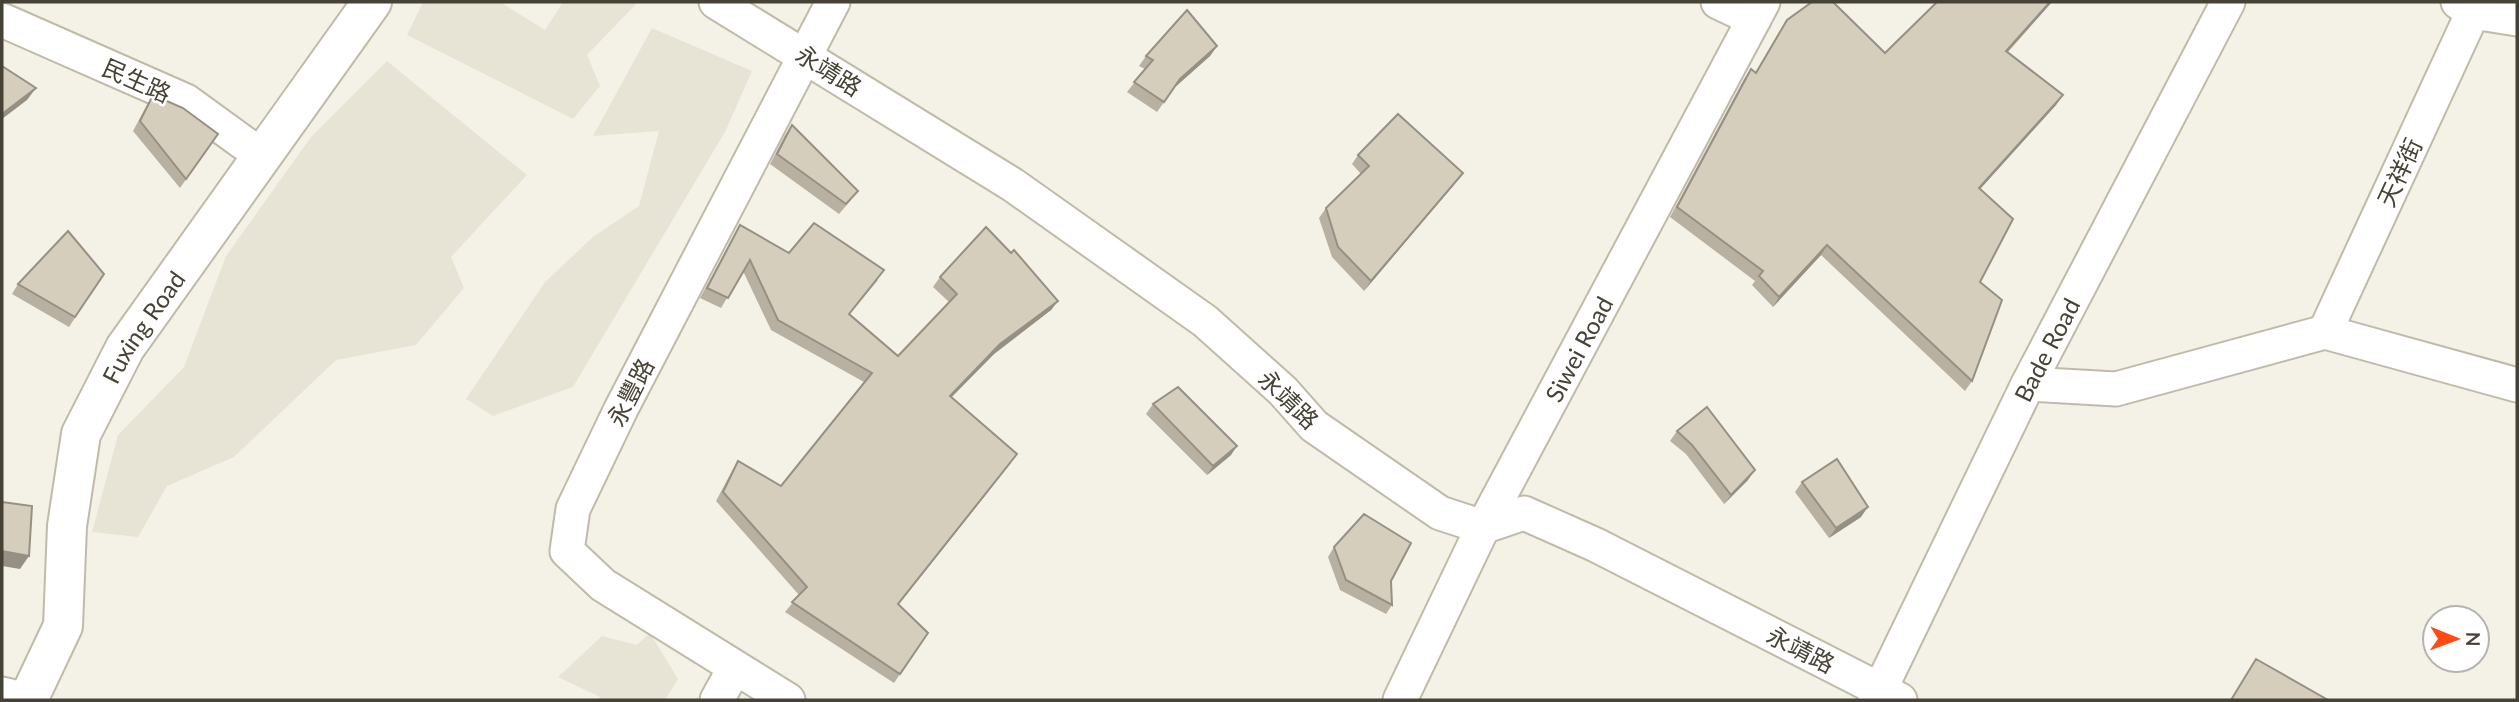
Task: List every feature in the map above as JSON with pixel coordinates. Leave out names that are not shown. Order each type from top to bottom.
[{"type":"street","name":"Fuxing Road","points":[[28,700],[63,626],[67,526],[81,434],[125,348],[372,2]]},
{"type":"street","name":"永靖路","points":[[716,2],[1013,186],[1205,321],[1283,391],[1314,426],[1440,513],[1483,527],[1524,513],[1596,545],[1885,696]]},
{"type":"street","name":"永豐路","points":[[788,700],[603,585],[567,551],[573,509],[621,409],[833,2]]},
{"type":"street","points":[[1718,2],[1759,10]]},
{"type":"street","name":"Bade Road","points":[[1885,696],[2028,384],[2228,2]]},
{"type":"street","points":[[2466,7],[2517,19]]},
{"type":"street","name":"天祥街","points":[[2325,331],[2466,7]]},
{"type":"street","name":"Siwei Road","points":[[1399,700],[1483,527],[1759,10]]},
{"type":"street","name":"民生路","points":[[2,20],[186,101],[263,157]]},
{"type":"street","points":[[2028,384],[2116,388],[2325,331],[2517,385]]},
{"type":"street","points":[[717,700],[734,668]]},
{"type":"street","points":[[2,694],[28,700]]},
{"type":"shaded area","points":[[423,2],[500,2],[545,30],[563,2],[638,2],[587,55],[600,86],[573,119],[407,35]]},
{"type":"shaded area","points":[[652,28],[752,71],[725,132],[573,387],[493,416],[466,399],[545,282],[593,237],[639,206],[659,131],[593,136]]},
{"type":"shaded area","points":[[387,61],[527,175],[451,257],[464,288],[416,345],[336,360],[234,457],[167,486],[138,537],[92,532],[118,435],[184,367],[226,256],[311,137]]},
{"type":"shaded area","points":[[650,633],[678,679],[665,700],[597,700],[600,697],[558,677],[602,636],[637,645]]},
{"type":"building","points":[[1812,2],[1833,2],[1885,53],[1937,2],[2050,2],[2006,51],[2063,95],[1979,188],[2013,219],[1980,282],[2002,300],[1972,381],[1827,245],[1779,297],[1759,276],[1763,271],[1677,207],[1751,69],[1756,73],[1787,20]]},
{"type":"building","points":[[1187,10],[1217,46],[1180,79],[1164,102],[1134,82],[1153,60],[1146,56]]},
{"type":"building","points":[[2,66],[36,88],[2,114]]},
{"type":"building","points":[[153,95],[183,108],[218,134],[186,179],[140,121]]},
{"type":"building","points":[[1398,114],[1463,173],[1371,281],[1338,247],[1326,208],[1369,166],[1358,155]]},
{"type":"building","points":[[792,125],[858,191],[846,204],[777,154]]},
{"type":"building","points":[[814,223],[884,270],[849,314],[898,356],[957,294],[940,277],[986,227],[1011,253],[1014,250],[1058,301],[1000,344],[950,396],[1017,454],[898,604],[928,633],[900,674],[792,602],[807,587],[723,492],[738,461],[781,486],[872,373],[778,320],[750,260],[728,298],[707,288],[740,225],[789,253]]},
{"type":"building","points":[[68,231],[104,274],[75,317],[18,284]]},
{"type":"building","points":[[1178,387],[1237,446],[1213,466],[1153,404]]},
{"type":"building","points":[[1707,407],[1755,470],[1731,495],[1692,445],[1677,431]]},
{"type":"building","points":[[1837,459],[1868,507],[1836,528],[1802,482]]},
{"type":"building","points":[[2,502],[32,506],[29,556],[2,551]]},
{"type":"building","points":[[1364,514],[1411,543],[1391,581],[1392,605],[1346,580],[1334,547]]},
{"type":"building","points":[[2256,659],[2328,700],[2231,700]]}]
